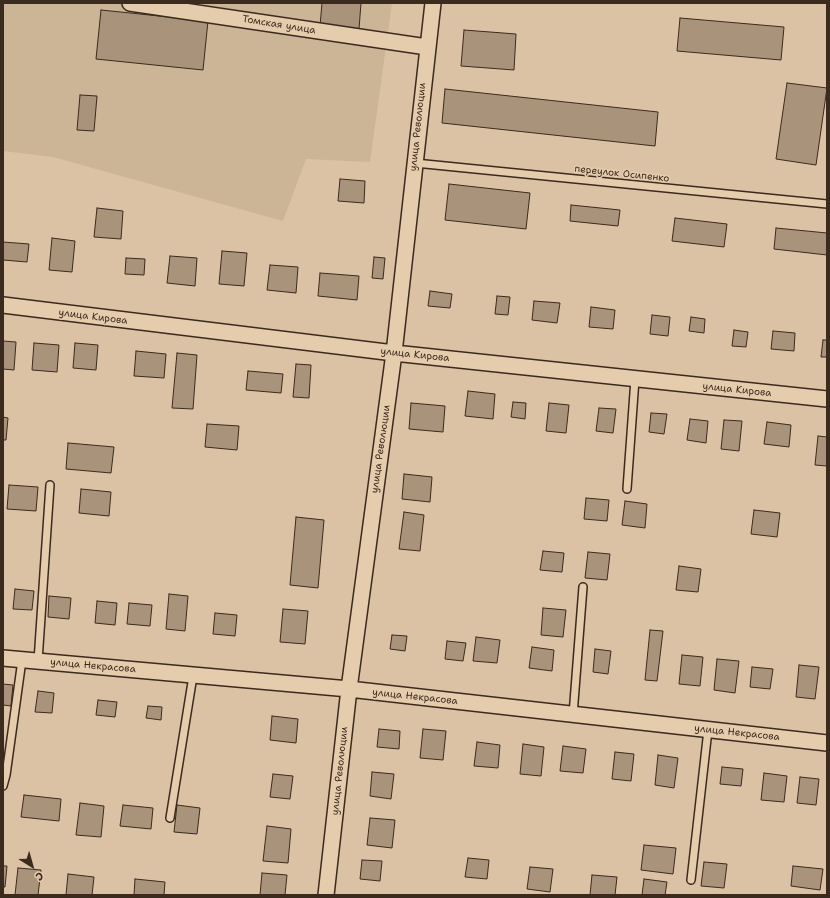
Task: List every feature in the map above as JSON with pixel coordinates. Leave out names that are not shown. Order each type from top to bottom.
[{"type":"street","name":"Томская улица","points":[[130,3],[427,47]]},
{"type":"street","name":"улица Революции","points":[[326,895],[349,689],[394,354],[433,3]]},
{"type":"street","name":"улица Кирова","points":[[3,306],[394,354],[827,399]]},
{"type":"street","name":"улица Некрасова","points":[[3,658],[349,689],[827,743]]},
{"type":"lane","name":"переулок Осипенко","points":[[415,163],[827,204]]},
{"type":"lane","points":[[627,488],[635,379]]},
{"type":"lane","points":[[38,661],[50,485]]},
{"type":"lane","points":[[573,715],[583,587]]},
{"type":"lane","points":[[3,786],[6,775],[22,660]]},
{"type":"lane","points":[[170,818],[193,676]]},
{"type":"lane","points":[[691,880],[708,730]]},
{"type":"shaded area","points":[[3,3],[392,3],[370,162],[306,159],[283,221],[53,157],[3,151]]},
{"type":"building","points":[[322,3],[361,3],[359,29],[320,26]]},
{"type":"building","points":[[101,10],[208,21],[203,70],[96,59]]},
{"type":"building","points":[[680,18],[784,27],[781,60],[677,51]]},
{"type":"building","points":[[464,30],[516,34],[514,70],[461,66]]},
{"type":"building","points":[[787,83],[827,88],[816,165],[776,159]]},
{"type":"building","points":[[445,89],[658,112],[655,146],[442,123]]},
{"type":"building","points":[[80,95],[97,96],[94,131],[77,130]]},
{"type":"building","points":[[340,179],[365,181],[364,203],[338,201]]},
{"type":"building","points":[[449,184],[530,193],[526,229],[445,220]]},
{"type":"building","points":[[571,205],[620,210],[618,226],[570,221]]},
{"type":"building","points":[[97,208],[123,211],[121,239],[94,237]]},
{"type":"building","points":[[675,218],[727,224],[724,247],[672,241]]},
{"type":"building","points":[[776,228],[827,233],[827,255],[774,249]]},
{"type":"building","points":[[52,238],[75,241],[72,272],[49,270]]},
{"type":"building","points":[[3,242],[29,244],[27,262],[3,260]]},
{"type":"building","points":[[222,251],[247,253],[244,286],[219,284]]},
{"type":"building","points":[[170,256],[197,258],[195,286],[167,283]]},
{"type":"building","points":[[374,257],[385,258],[383,279],[372,278]]},
{"type":"building","points":[[126,258],[145,259],[144,275],[125,274]]},
{"type":"building","points":[[270,265],[298,267],[296,293],[267,290]]},
{"type":"building","points":[[320,273],[359,276],[357,300],[318,296]]},
{"type":"building","points":[[430,291],[452,294],[450,308],[428,306]]},
{"type":"building","points":[[497,296],[510,297],[508,315],[495,314]]},
{"type":"building","points":[[534,301],[560,303],[557,323],[532,320]]},
{"type":"building","points":[[591,307],[615,310],[613,329],[589,327]]},
{"type":"building","points":[[652,315],[670,317],[668,336],[650,334]]},
{"type":"building","points":[[691,317],[705,319],[704,333],[689,331]]},
{"type":"building","points":[[734,330],[748,332],[746,347],[732,346]]},
{"type":"building","points":[[773,331],[795,333],[794,351],[771,349]]},
{"type":"building","points":[[823,340],[827,340],[827,357],[821,357]]},
{"type":"building","points":[[3,341],[16,342],[14,370],[3,369]]},
{"type":"building","points":[[34,343],[59,345],[57,372],[32,370]]},
{"type":"building","points":[[75,343],[98,345],[96,370],[73,368]]},
{"type":"building","points":[[136,351],[166,354],[164,378],[134,376]]},
{"type":"building","points":[[177,353],[197,355],[193,409],[172,408]]},
{"type":"building","points":[[296,364],[311,365],[309,398],[293,397]]},
{"type":"building","points":[[248,371],[283,374],[281,393],[246,390]]},
{"type":"building","points":[[468,391],[495,394],[493,419],[465,416]]},
{"type":"building","points":[[513,402],[526,403],[525,419],[511,417]]},
{"type":"building","points":[[411,403],[445,406],[443,432],[409,429]]},
{"type":"building","points":[[549,403],[569,405],[566,433],[546,431]]},
{"type":"building","points":[[599,408],[616,409],[613,433],[596,431]]},
{"type":"building","points":[[651,413],[667,414],[664,434],[649,432]]},
{"type":"building","points":[[3,417],[8,418],[6,440],[3,440]]},
{"type":"building","points":[[690,419],[708,421],[706,443],[687,440]]},
{"type":"building","points":[[724,420],[742,421],[739,451],[721,449]]},
{"type":"building","points":[[767,422],[791,425],[789,447],[764,444]]},
{"type":"building","points":[[207,424],[239,426],[237,450],[205,447]]},
{"type":"building","points":[[818,436],[827,437],[827,466],[815,465]]},
{"type":"building","points":[[68,443],[114,447],[111,473],[66,469]]},
{"type":"building","points":[[404,474],[432,477],[430,502],[402,499]]},
{"type":"building","points":[[9,485],[38,487],[36,511],[7,509]]},
{"type":"building","points":[[81,489],[111,492],[109,516],[79,513]]},
{"type":"building","points":[[586,498],[609,500],[607,521],[584,519]]},
{"type":"building","points":[[625,501],[647,504],[645,528],[622,525]]},
{"type":"building","points":[[754,510],[780,513],[777,537],[751,534]]},
{"type":"building","points":[[404,512],[424,515],[420,551],[399,549]]},
{"type":"building","points":[[296,517],[324,520],[318,588],[290,585]]},
{"type":"building","points":[[543,551],[564,553],[562,572],[540,570]]},
{"type":"building","points":[[588,552],[610,554],[607,580],[585,578]]},
{"type":"building","points":[[679,566],[701,569],[698,592],[676,590]]},
{"type":"building","points":[[15,589],[34,591],[32,610],[13,609]]},
{"type":"building","points":[[169,594],[188,596],[185,631],[166,629]]},
{"type":"building","points":[[49,596],[71,598],[69,619],[48,617]]},
{"type":"building","points":[[97,601],[117,603],[115,625],[95,623]]},
{"type":"building","points":[[129,603],[152,605],[150,626],[127,624]]},
{"type":"building","points":[[543,608],[566,610],[563,637],[541,635]]},
{"type":"building","points":[[283,609],[308,611],[305,644],[280,642]]},
{"type":"building","points":[[215,613],[237,615],[235,636],[213,634]]},
{"type":"building","points":[[650,630],[663,631],[657,681],[645,680]]},
{"type":"building","points":[[392,635],[407,636],[405,651],[390,649]]},
{"type":"building","points":[[476,637],[500,640],[497,663],[473,661]]},
{"type":"building","points":[[447,641],[466,643],[463,661],[445,659]]},
{"type":"building","points":[[532,647],[554,650],[552,671],[529,668]]},
{"type":"building","points":[[595,649],[611,651],[608,674],[593,672]]},
{"type":"building","points":[[682,655],[703,657],[700,686],[679,684]]},
{"type":"building","points":[[717,659],[739,661],[735,693],[714,690]]},
{"type":"building","points":[[799,665],[819,667],[815,699],[796,697]]},
{"type":"building","points":[[752,667],[773,669],[770,689],[750,687]]},
{"type":"building","points":[[3,684],[13,685],[11,706],[3,705]]},
{"type":"building","points":[[38,691],[54,693],[52,713],[35,712]]},
{"type":"building","points":[[98,700],[117,702],[115,717],[96,715]]},
{"type":"building","points":[[148,706],[162,707],[161,720],[146,718]]},
{"type":"building","points":[[272,716],[298,719],[296,743],[270,740]]},
{"type":"building","points":[[379,729],[400,731],[399,749],[377,747]]},
{"type":"building","points":[[423,729],[446,731],[443,760],[420,758]]},
{"type":"building","points":[[477,742],[500,745],[498,768],[474,766]]},
{"type":"building","points":[[523,744],[544,747],[541,776],[520,774]]},
{"type":"building","points":[[563,746],[586,749],[583,773],[560,771]]},
{"type":"building","points":[[615,752],[634,754],[631,781],[612,779]]},
{"type":"building","points":[[658,755],[678,758],[674,788],[655,785]]},
{"type":"building","points":[[722,767],[743,769],[741,786],[720,784]]},
{"type":"building","points":[[372,772],[394,774],[391,799],[370,796]]},
{"type":"building","points":[[764,773],[787,776],[784,802],[761,800]]},
{"type":"building","points":[[273,774],[293,776],[290,799],[270,797]]},
{"type":"building","points":[[800,777],[819,779],[816,805],[797,803]]},
{"type":"building","points":[[24,795],[61,799],[59,821],[21,817]]},
{"type":"building","points":[[80,803],[104,806],[101,837],[76,835]]},
{"type":"building","points":[[123,805],[153,808],[151,829],[120,826]]},
{"type":"building","points":[[177,805],[200,808],[197,834],[174,832]]},
{"type":"building","points":[[370,818],[395,820],[392,848],[367,845]]},
{"type":"building","points":[[267,826],[291,829],[288,863],[263,861]]},
{"type":"building","points":[[644,845],[676,848],[673,874],[641,870]]},
{"type":"building","points":[[468,858],[489,860],[487,879],[465,877]]},
{"type":"building","points":[[362,860],[382,861],[380,881],[360,879]]},
{"type":"building","points":[[704,862],[727,864],[724,888],[701,886]]},
{"type":"building","points":[[3,866],[7,866],[5,887],[3,887]]},
{"type":"building","points":[[793,866],[823,869],[820,890],[791,886]]},
{"type":"building","points":[[530,867],[553,869],[550,892],[527,889]]},
{"type":"building","points":[[18,868],[41,870],[38,895],[15,895]]},
{"type":"building","points":[[262,873],[287,875],[285,895],[260,895]]},
{"type":"building","points":[[68,874],[94,877],[92,895],[66,895]]},
{"type":"building","points":[[592,875],[617,877],[615,895],[590,895]]},
{"type":"building","points":[[135,879],[165,882],[164,895],[134,895]]},
{"type":"building","points":[[644,879],[667,882],[665,895],[642,895]]}]
